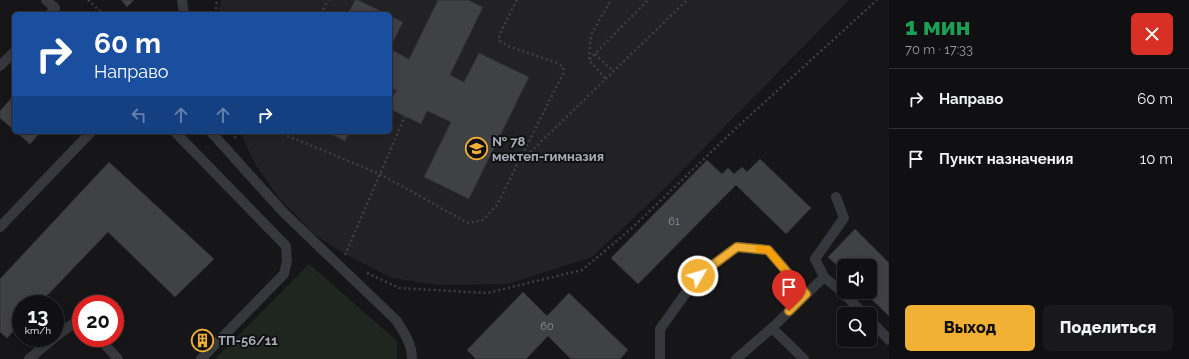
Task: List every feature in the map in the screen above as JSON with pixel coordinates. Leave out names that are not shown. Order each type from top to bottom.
[{"type":"lane","points":[[46,0],[55,8],[52,12]]},
{"type":"lane","points":[[182,0],[184,12]]},
{"type":"lane","points":[[0,66],[12,54]]},
{"type":"lane","points":[[0,227],[89,134]]},
{"type":"lane","points":[[177,134],[286,246],[287,261],[284,274],[201,359]]},
{"type":"lane","points":[[213,134],[284,213],[396,320],[406,334],[412,350],[412,359]]},
{"type":"lane","points":[[836,197],[844,218],[815,259],[824,277],[857,307]]},
{"type":"lane","points":[[660,359],[660,329],[698,276],[737,247],[768,250],[806,294]]},
{"type":"lane","points":[[736,359],[772,328],[824,277]]},
{"type":"lane","points":[[877,327],[889,340]]},
{"type":"lane","points":[[772,328],[804,359]]},
{"type":"lane","points":[[29,359],[43,347]]},
{"type":"lane","points":[[107,347],[118,359]]},
{"type":"path","points":[[88,0],[101,12]]},
{"type":"path","points":[[215,12],[217,0]]},
{"type":"path","points":[[322,12],[328,0]]},
{"type":"path","points":[[283,134],[380,174],[468,223],[483,220],[497,205],[564,72],[563,66],[557,63],[508,46],[500,41],[499,35],[517,0]]},
{"type":"path","points":[[606,78],[589,60],[591,36],[611,0]]},
{"type":"path","points":[[589,60],[648,0]]},
{"type":"path","points":[[516,165],[687,0]]},
{"type":"path","points":[[360,270],[399,288],[487,293],[582,270],[632,228],[734,130],[877,0]]},
{"type":"path","points":[[595,54],[613,71]]},
{"type":"path","points":[[344,258],[405,116]]},
{"type":"shaded area","name":"№ 78 мектеп-гимназия","points":[[221,0],[849,0],[661,192],[592,257],[507,284],[437,285],[392,278],[345,254],[315,235],[279,198],[255,164],[241,134],[392,134],[392,12],[218,12]]},
{"type":"shaded area","points":[[309,264],[397,341],[397,359],[215,359]]},
{"type":"building","points":[[121,0],[134,0],[127,7]]},
{"type":"building","points":[[355,0],[358,0],[383,12],[349,12]]},
{"type":"building","points":[[438,0],[468,0],[483,7],[450,75],[464,82],[479,53],[529,77],[469,199],[424,177],[451,122],[427,111],[421,124],[392,110],[392,98],[396,90],[392,89],[392,50],[409,59]]},
{"type":"building","points":[[392,17],[403,22],[392,44]]},
{"type":"building","points":[[12,97],[12,128],[0,118],[0,111]]},
{"type":"building","points":[[18,134],[39,134],[30,144]]},
{"type":"building","points":[[330,134],[349,134],[345,141]]},
{"type":"building","points":[[760,159],[811,208],[786,234],[736,185],[638,284],[611,258],[707,160],[722,174],[728,168],[734,174],[742,167],[747,172]]},
{"type":"building","points":[[109,162],[214,259],[175,297],[108,232],[48,295],[12,295],[12,333],[7,338],[0,332],[0,279]]},
{"type":"building","points":[[855,229],[889,263],[889,316],[871,299],[877,299],[877,259],[837,259],[837,265],[828,257]]},
{"type":"building","points":[[523,292],[547,316],[569,293],[628,350],[620,359],[571,359],[548,336],[526,359],[476,359],[467,350]]},
{"type":"building","name":"ТП-56/11","points":[[202,328],[213,339],[201,351],[190,340]]},
{"type":"slow traffic","points":[[759,249],[768,250],[783,268]]},
{"type":"place","name":"№ 78 мектеп-гимназия","points":[[476,148]]},
{"type":"place","name":"ТП-56/11","points":[[202,340]]},
{"type":"route","points":[[698,276],[737,247],[768,250],[806,294],[789,311]]}]
